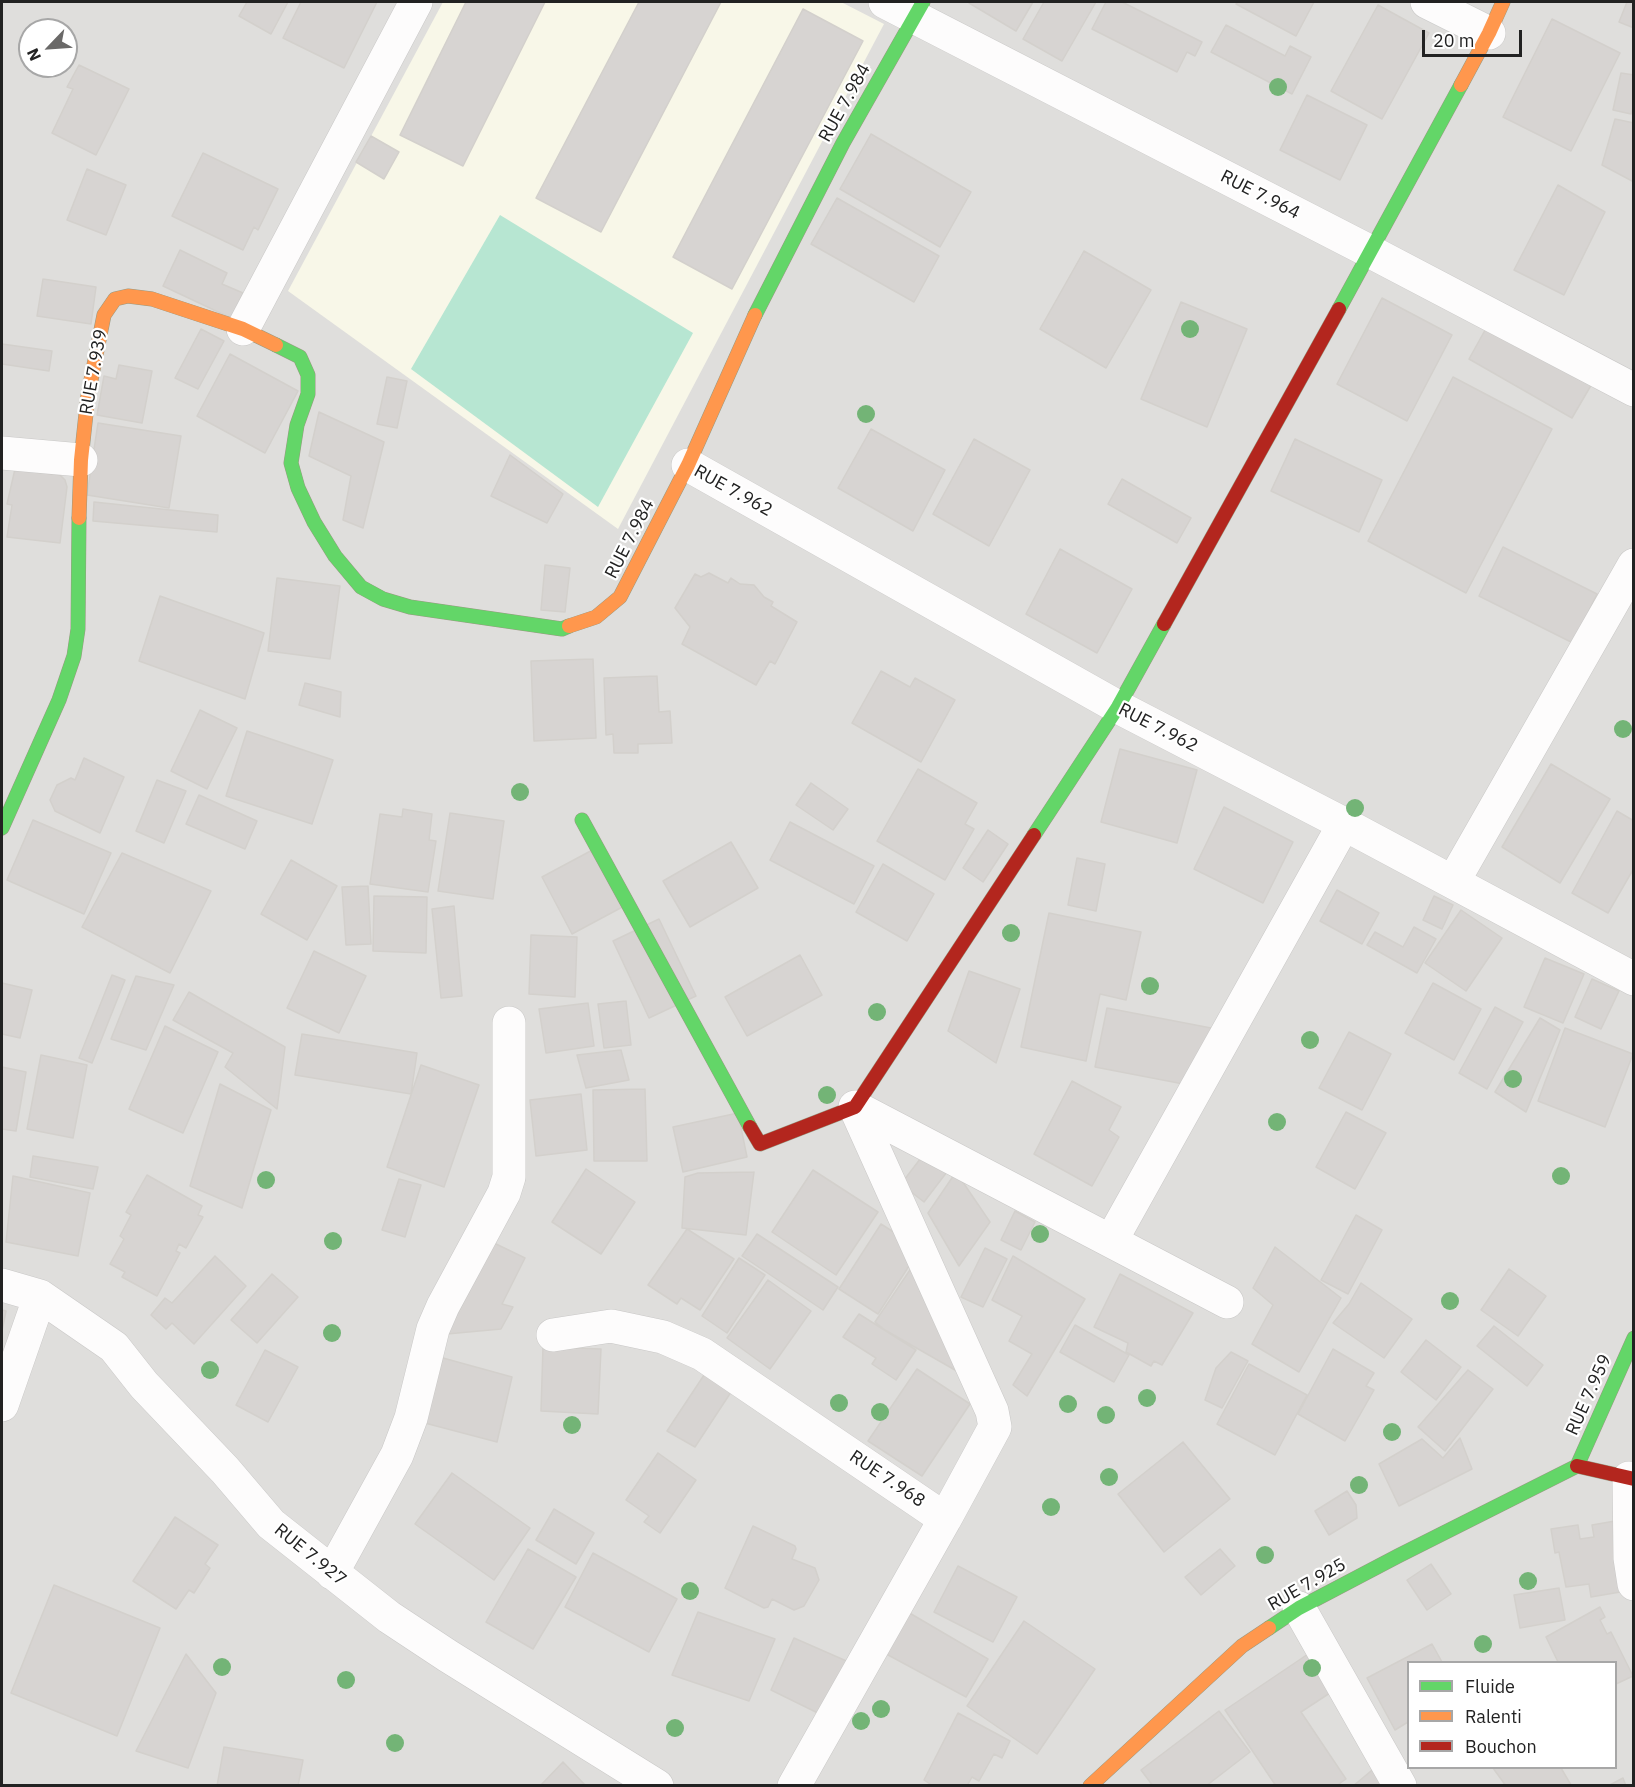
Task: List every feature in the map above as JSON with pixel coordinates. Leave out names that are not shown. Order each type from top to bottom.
[{"type":"street","points":[[243,329],[416,2]]},
{"type":"street","name":"RUE 7.964","points":[[885,2],[919,9],[1371,252],[1634,390]]},
{"type":"street","points":[[1427,2],[1489,33]]},
{"type":"street","points":[[582,820],[759,1144],[855,1107],[1118,707],[1371,252],[1489,33],[1503,2]]},
{"type":"street","name":"RUE 7.984","points":[[243,329],[300,357],[308,375],[308,394],[297,425],[291,463],[298,488],[314,522],[335,556],[361,587],[383,599],[410,607],[562,630],[596,617],[620,597],[688,465],[753,319],[843,143],[919,9]]},
{"type":"street","name":"RUE 7.939","points":[[2,828],[59,700],[74,656],[78,629],[81,460],[88,395],[104,315],[115,299],[128,296],[152,299],[243,329]]},
{"type":"street","points":[[2,453],[81,460]]},
{"type":"street","name":"RUE 7.962","points":[[688,465],[1118,707],[1344,824],[1634,979]]},
{"type":"street","points":[[1453,882],[1634,565]]},
{"type":"street","points":[[1111,1241],[1344,824]]},
{"type":"street","points":[[332,1573],[397,1455],[411,1418],[433,1329],[504,1192],[509,1177],[509,1023]]},
{"type":"street","points":[[855,1107],[1227,1302]]},
{"type":"street","points":[[855,1107],[992,1411],[995,1427],[945,1518]]},
{"type":"street","name":"RUE 7.927","points":[[2,1285],[40,1296],[114,1347],[144,1385],[225,1470],[271,1524],[389,1617],[657,1785]]},
{"type":"street","points":[[2,1405],[40,1296]]},
{"type":"street","name":"RUE 7.968","points":[[553,1335],[611,1326],[663,1337],[702,1354],[945,1518],[794,1785]]},
{"type":"street","name":"RUE 7.959","points":[[1577,1466],[1634,1338]]},
{"type":"street","points":[[1577,1466],[1631,1479],[1630,1558],[1634,1584]]},
{"type":"street","name":"RUE 7.925","points":[[1103,1781],[1242,1646],[1299,1608],[1577,1466]]},
{"type":"street","points":[[1299,1608],[1400,1785]]},
{"type":"shaded area","points":[[2,2],[1633,2],[1633,1785],[2,1786]]},
{"type":"shaded area","points":[[443,2],[841,2],[884,24],[618,529],[288,291]]},
{"type":"green space","points":[[500,215],[693,333],[598,507],[411,369]]},
{"type":"building","points":[[247,2],[288,2],[271,34],[239,16]]},
{"type":"building","points":[[301,2],[377,2],[344,68],[283,38]]},
{"type":"building","points":[[466,2],[545,2],[463,166],[400,135]]},
{"type":"building","points":[[639,2],[721,2],[601,232],[536,198]]},
{"type":"building","points":[[969,2],[1033,2],[1016,31]]},
{"type":"building","points":[[1044,2],[1096,2],[1062,61],[1023,39]]},
{"type":"building","points":[[1106,2],[1122,2],[1202,42],[1195,56],[1187,52],[1177,72],[1092,29]]},
{"type":"building","points":[[1238,2],[1314,2],[1296,36],[1236,4]]},
{"type":"building","points":[[1627,2],[1634,2],[1634,28],[1619,22]]},
{"type":"building","points":[[1378,5],[1429,33],[1382,119],[1331,91]]},
{"type":"building","points":[[803,9],[863,41],[732,289],[673,257]]},
{"type":"building","points":[[1552,19],[1620,53],[1571,151],[1503,117]]},
{"type":"building","points":[[1226,25],[1285,56],[1290,46],[1311,57],[1292,94],[1211,52]]},
{"type":"building","points":[[79,65],[129,89],[96,155],[52,133],[73,89],[67,87],[72,78],[78,78]]},
{"type":"building","points":[[1621,73],[1634,75],[1634,105],[1631,114],[1613,110]]},
{"type":"building","points":[[1307,95],[1367,125],[1340,180],[1280,150]]},
{"type":"building","points":[[1615,119],[1634,123],[1634,182],[1602,165]]},
{"type":"building","points":[[871,134],[971,192],[940,247],[840,189]]},
{"type":"building","points":[[371,136],[399,152],[384,179],[356,162]]},
{"type":"building","points":[[203,153],[278,189],[258,230],[254,227],[243,250],[172,216]]},
{"type":"building","points":[[87,169],[126,185],[106,235],[67,220]]},
{"type":"building","points":[[1558,185],[1605,212],[1564,295],[1514,270]]},
{"type":"building","points":[[837,198],[939,256],[914,302],[811,244]]},
{"type":"building","points":[[180,250],[227,273],[222,284],[243,293],[231,318],[163,286]]},
{"type":"building","points":[[1084,251],[1151,290],[1106,368],[1040,329]]},
{"type":"building","points":[[43,279],[96,287],[91,324],[37,316]]},
{"type":"building","points":[[1382,298],[1452,335],[1407,421],[1337,384]]},
{"type":"building","points":[[1181,302],[1247,329],[1207,427],[1141,399]]},
{"type":"building","points":[[1489,323],[1593,382],[1572,418],[1469,359]]},
{"type":"building","points":[[201,329],[224,341],[198,389],[175,378]]},
{"type":"building","points":[[2,344],[52,351],[49,371],[2,364]]},
{"type":"building","points":[[230,354],[298,391],[265,453],[197,416]]},
{"type":"building","points":[[119,365],[152,371],[142,423],[97,415],[104,376],[116,379]]},
{"type":"building","points":[[387,377],[407,381],[397,428],[377,424]]},
{"type":"building","points":[[1453,377],[1552,429],[1466,593],[1368,541]]},
{"type":"building","points":[[319,412],[384,442],[363,528],[343,520],[351,476],[309,456]]},
{"type":"building","points":[[98,423],[181,436],[169,508],[87,495]]},
{"type":"building","points":[[871,429],[945,470],[913,531],[838,488]]},
{"type":"building","points":[[974,439],[1030,470],[989,546],[933,514]]},
{"type":"building","points":[[1295,439],[1382,480],[1359,532],[1271,491]]},
{"type":"building","points":[[510,455],[563,494],[547,523],[491,496]]},
{"type":"building","points":[[15,469],[60,475],[65,480],[67,487],[60,543],[7,537],[12,505],[7,504]]},
{"type":"building","points":[[1122,479],[1191,518],[1177,543],[1108,504]]},
{"type":"building","points":[[94,502],[218,515],[217,532],[93,521]]},
{"type":"building","points":[[1503,547],[1597,594],[1573,643],[1479,596]]},
{"type":"building","points":[[1060,549],[1132,589],[1097,653],[1026,614]]},
{"type":"building","points":[[545,565],[570,568],[565,612],[541,610]]},
{"type":"building","points":[[709,573],[728,583],[731,578],[740,584],[754,585],[764,597],[773,602],[771,606],[797,622],[775,664],[770,661],[756,685],[682,644],[690,627],[675,608],[695,574],[701,577]]},
{"type":"building","points":[[277,578],[340,586],[330,659],[268,651]]},
{"type":"building","points":[[160,596],[264,633],[245,699],[139,661]]},
{"type":"building","points":[[593,659],[596,738],[534,741],[531,661]]},
{"type":"building","points":[[881,671],[910,687],[915,678],[955,700],[921,762],[852,723]]},
{"type":"building","points":[[657,676],[659,712],[670,711],[672,743],[638,744],[638,753],[614,753],[613,734],[606,735],[604,678]]},
{"type":"building","points":[[305,683],[341,692],[340,717],[299,705]]},
{"type":"building","points":[[200,710],[237,728],[207,789],[171,771]]},
{"type":"building","points":[[247,731],[333,760],[312,824],[226,796]]},
{"type":"building","points":[[1120,749],[1197,770],[1177,843],[1101,822]]},
{"type":"building","points":[[84,758],[124,777],[100,833],[55,811],[50,800],[57,785],[71,778],[75,780]]},
{"type":"building","points":[[1551,764],[1610,799],[1560,883],[1502,847]]},
{"type":"building","points":[[918,769],[977,803],[965,824],[974,829],[945,880],[877,841]]},
{"type":"building","points":[[157,780],[186,791],[164,843],[136,831]]},
{"type":"building","points":[[811,783],[848,809],[833,830],[796,805]]},
{"type":"building","points":[[199,795],[257,821],[245,849],[186,824]]},
{"type":"building","points":[[1224,807],[1293,842],[1263,903],[1194,869]]},
{"type":"building","points":[[403,809],[432,814],[429,840],[436,841],[428,892],[370,884],[380,814],[402,817]]},
{"type":"building","points":[[1617,811],[1634,821],[1634,868],[1608,913],[1572,893]]},
{"type":"building","points":[[450,813],[504,821],[493,899],[438,891]]},
{"type":"building","points":[[33,820],[111,853],[84,914],[7,880]]},
{"type":"building","points":[[790,822],[874,866],[854,904],[770,860]]},
{"type":"building","points":[[988,830],[1008,844],[983,882],[963,868]]},
{"type":"building","points":[[731,842],[758,888],[690,927],[663,881]]},
{"type":"building","points":[[598,847],[628,904],[572,934],[542,877]]},
{"type":"building","points":[[122,853],[211,891],[170,973],[82,927]]},
{"type":"building","points":[[1077,858],[1105,864],[1096,911],[1068,905]]},
{"type":"building","points":[[291,860],[337,886],[307,940],[261,914]]},
{"type":"building","points":[[883,864],[934,894],[907,941],[856,912]]},
{"type":"building","points":[[368,886],[371,944],[346,945],[342,887]]},
{"type":"building","points":[[1337,890],[1379,913],[1362,944],[1320,921]]},
{"type":"building","points":[[374,896],[427,897],[426,953],[373,951]]},
{"type":"building","points":[[1434,896],[1453,905],[1442,929],[1423,920]]},
{"type":"building","points":[[454,906],[462,996],[441,998],[432,909]]},
{"type":"building","points":[[1461,910],[1502,938],[1466,991],[1425,963]]},
{"type":"building","points":[[1049,913],[1141,932],[1126,1000],[1100,994],[1086,1061],[1021,1047]]},
{"type":"building","points":[[659,919],[696,996],[649,1018],[613,941]]},
{"type":"building","points":[[1414,927],[1436,939],[1417,973],[1367,945],[1375,932],[1403,947]]},
{"type":"building","points":[[531,935],[577,937],[575,997],[529,994]]},
{"type":"building","points":[[314,951],[366,976],[339,1033],[287,1008]]},
{"type":"building","points":[[800,955],[822,995],[747,1036],[725,997]]},
{"type":"building","points":[[1545,958],[1584,974],[1563,1023],[1524,1007]]},
{"type":"building","points":[[969,971],[1020,989],[996,1063],[948,1031]]},
{"type":"building","points":[[112,975],[125,980],[92,1063],[79,1058]]},
{"type":"building","points":[[136,976],[174,985],[146,1050],[111,1039]]},
{"type":"building","points":[[1592,979],[1619,991],[1601,1029],[1575,1017]]},
{"type":"building","points":[[2,983],[32,990],[20,1038],[2,1034]]},
{"type":"building","points":[[1433,983],[1481,1009],[1454,1060],[1405,1033]]},
{"type":"building","points":[[189,992],[285,1047],[277,1109],[225,1067],[233,1053],[173,1020]]},
{"type":"building","points":[[626,1001],[631,1045],[604,1048],[598,1004]]},
{"type":"building","points":[[588,1003],[594,1046],[546,1053],[539,1009]]},
{"type":"building","points":[[1495,1007],[1523,1022],[1487,1089],[1459,1073]]},
{"type":"building","points":[[1107,1008],[1211,1028],[1199,1087],[1095,1067]]},
{"type":"building","points":[[1540,1018],[1560,1030],[1526,1112],[1495,1092]]},
{"type":"building","points":[[165,1026],[218,1052],[183,1133],[129,1109]]},
{"type":"building","points":[[1565,1028],[1633,1054],[1605,1127],[1538,1101]]},
{"type":"building","points":[[1349,1032],[1391,1054],[1362,1110],[1319,1088]]},
{"type":"building","points":[[302,1034],[417,1053],[411,1094],[295,1075]]},
{"type":"building","points":[[621,1050],[629,1080],[586,1088],[577,1055]]},
{"type":"building","points":[[41,1055],[87,1065],[73,1138],[27,1129]]},
{"type":"building","points":[[421,1065],[479,1085],[444,1187],[387,1167]]},
{"type":"building","points":[[2,1067],[26,1072],[16,1131],[2,1129]]},
{"type":"building","points":[[1072,1081],[1121,1107],[1109,1130],[1119,1137],[1092,1186],[1034,1154]]},
{"type":"building","points":[[220,1084],[271,1110],[242,1208],[190,1186]]},
{"type":"building","points":[[645,1089],[647,1161],[594,1161],[593,1090]]},
{"type":"building","points":[[581,1094],[587,1150],[536,1156],[530,1100]]},
{"type":"building","points":[[1346,1112],[1386,1133],[1355,1189],[1316,1167]]},
{"type":"building","points":[[738,1113],[747,1157],[683,1172],[673,1127]]},
{"type":"building","points":[[927,1150],[950,1168],[924,1202],[901,1184]]},
{"type":"building","points":[[33,1156],[98,1167],[93,1189],[30,1177]]},
{"type":"building","points":[[586,1169],[635,1202],[601,1254],[552,1222]]},
{"type":"building","points":[[813,1170],[878,1212],[836,1275],[772,1232]]},
{"type":"building","points":[[754,1172],[746,1235],[682,1228],[685,1177],[698,1173]]},
{"type":"building","points":[[956,1172],[990,1222],[959,1266],[928,1213]]},
{"type":"building","points":[[147,1175],[202,1206],[198,1215],[203,1217],[186,1248],[179,1244],[176,1251],[180,1253],[157,1296],[122,1277],[125,1272],[110,1264],[124,1239],[120,1236],[131,1215],[126,1212]]},
{"type":"building","points":[[13,1176],[90,1193],[78,1256],[6,1242]]},
{"type":"building","points":[[399,1179],[421,1185],[405,1237],[382,1230]]},
{"type":"building","points":[[1015,1211],[1035,1222],[1021,1250],[1001,1240]]},
{"type":"building","points":[[1356,1215],[1382,1230],[1348,1294],[1321,1280]]},
{"type":"building","points":[[881,1224],[920,1249],[878,1314],[839,1289]]},
{"type":"building","points":[[687,1229],[734,1259],[700,1310],[681,1298],[677,1304],[648,1285]]},
{"type":"building","points":[[757,1234],[838,1287],[823,1310],[742,1256]]},
{"type":"building","points":[[494,1243],[525,1258],[502,1304],[513,1307],[501,1329],[447,1334]]},
{"type":"building","points":[[1275,1247],[1341,1298],[1299,1372],[1252,1344],[1273,1305],[1253,1288]]},
{"type":"building","points":[[985,1248],[1007,1259],[983,1307],[961,1297]]},
{"type":"building","points":[[920,1255],[969,1378],[875,1322]]},
{"type":"building","points":[[215,1256],[246,1286],[194,1344],[172,1323],[166,1329],[151,1315],[165,1298],[172,1303]]},
{"type":"building","points":[[1013,1256],[1085,1299],[1027,1396],[1013,1385],[1032,1354],[1009,1341],[1022,1316],[992,1300]]},
{"type":"building","points":[[739,1258],[765,1275],[727,1333],[702,1316]]},
{"type":"building","points":[[1509,1269],[1546,1296],[1518,1336],[1481,1310]]},
{"type":"building","points":[[272,1274],[298,1297],[257,1343],[231,1320]]},
{"type":"building","points":[[1120,1274],[1193,1313],[1162,1365],[1154,1361],[1151,1366],[1126,1352],[1128,1343],[1094,1327]]},
{"type":"building","points":[[768,1280],[811,1311],[770,1369],[727,1338]]},
{"type":"building","points":[[1361,1283],[1412,1319],[1384,1358],[1333,1323],[1349,1304]]},
{"type":"building","points":[[2,1310],[6,1311],[2,1331]]},
{"type":"building","points":[[859,1314],[916,1350],[896,1380],[872,1364],[876,1358],[843,1337]]},
{"type":"building","points":[[1075,1325],[1129,1355],[1114,1382],[1060,1352]]},
{"type":"building","points":[[1494,1326],[1543,1365],[1527,1386],[1477,1346]]},
{"type":"building","points":[[1426,1340],[1461,1367],[1436,1400],[1401,1372]]},
{"type":"building","points":[[543,1347],[601,1349],[598,1414],[541,1411]]},
{"type":"building","points":[[1333,1349],[1374,1373],[1366,1386],[1374,1390],[1345,1441],[1298,1414]]},
{"type":"building","points":[[265,1350],[298,1367],[268,1422],[236,1405]]},
{"type":"building","points":[[1231,1352],[1248,1361],[1222,1408],[1205,1400],[1216,1368]]},
{"type":"building","points":[[443,1358],[512,1377],[497,1442],[421,1422]]},
{"type":"building","points":[[1249,1364],[1307,1395],[1275,1455],[1217,1424]]},
{"type":"building","points":[[710,1366],[737,1383],[695,1447],[667,1431]]},
{"type":"building","points":[[917,1369],[970,1404],[922,1476],[868,1441]]},
{"type":"building","points":[[1468,1370],[1493,1389],[1445,1451],[1418,1427]]},
{"type":"building","points":[[1460,1438],[1472,1469],[1399,1506],[1379,1464],[1422,1439],[1443,1458]]},
{"type":"building","points":[[1183,1442],[1230,1499],[1164,1552],[1118,1494]]},
{"type":"building","points":[[658,1453],[696,1480],[660,1533],[644,1522],[649,1516],[626,1500]]},
{"type":"building","points":[[452,1473],[530,1528],[494,1580],[415,1524]]},
{"type":"building","points":[[1347,1491],[1356,1505],[1357,1518],[1329,1535],[1315,1511]]},
{"type":"building","points":[[554,1509],[594,1533],[576,1564],[536,1540]]},
{"type":"building","points":[[175,1517],[218,1545],[205,1564],[210,1568],[194,1593],[189,1590],[176,1609],[133,1581]]},
{"type":"building","points":[[1615,1521],[1626,1591],[1591,1597],[1589,1584],[1566,1587],[1559,1552],[1555,1553],[1551,1529],[1578,1525],[1580,1539],[1594,1537],[1592,1525]]},
{"type":"building","points":[[753,1526],[795,1546],[792,1559],[815,1568],[819,1580],[804,1606],[794,1610],[772,1599],[768,1607],[764,1608],[725,1588]]},
{"type":"building","points":[[528,1549],[576,1577],[533,1649],[486,1622]]},
{"type":"building","points":[[1220,1549],[1235,1566],[1201,1595],[1185,1577]]},
{"type":"building","points":[[593,1553],[677,1599],[649,1652],[565,1607]]},
{"type":"building","points":[[1431,1564],[1451,1594],[1427,1610],[1407,1580]]},
{"type":"building","points":[[958,1566],[1017,1597],[993,1642],[934,1612]]},
{"type":"building","points":[[54,1585],[160,1628],[117,1736],[11,1693]]},
{"type":"building","points":[[1559,1588],[1565,1620],[1520,1628],[1514,1595]]},
{"type":"building","points":[[1600,1607],[1605,1617],[1600,1620],[1607,1634],[1611,1632],[1633,1676],[1617,1684],[1617,1661],[1558,1661],[1546,1637]]},
{"type":"building","points":[[901,1608],[988,1659],[966,1697],[877,1649]]},
{"type":"building","points":[[698,1612],[775,1639],[749,1701],[672,1675]]},
{"type":"building","points":[[1024,1621],[1095,1669],[1037,1754],[967,1706]]},
{"type":"building","points":[[794,1638],[851,1663],[826,1717],[771,1690]]},
{"type":"building","points":[[1432,1644],[1441,1661],[1407,1661],[1407,1723],[1395,1730],[1367,1678]]},
{"type":"building","points":[[1314,1650],[1339,1687],[1301,1712],[1346,1779],[1336,1786],[1276,1786],[1225,1710]]},
{"type":"building","points":[[186,1654],[216,1693],[188,1768],[136,1751]]},
{"type":"building","points":[[1219,1711],[1250,1752],[1206,1786],[1153,1786],[1141,1770]]},
{"type":"building","points":[[958,1713],[1010,1741],[1002,1758],[994,1754],[979,1781],[972,1777],[967,1786],[933,1786],[924,1780]]},
{"type":"building","points":[[224,1747],[303,1760],[298,1786],[217,1786]]},
{"type":"building","points":[[563,1762],[586,1786],[540,1786]]},
{"type":"building","points":[[1377,1766],[1387,1786],[1353,1786]]},
{"type":"building","points":[[1494,1769],[1562,1769],[1571,1785],[1506,1786]]},
{"type":"building","points":[[1623,1778],[1626,1786],[1608,1786]]},
{"type":"traffic: fast","points":[[755,315],[843,143],[923,2]]},
{"type":"traffic: fast","points":[[1339,309],[1461,85]]},
{"type":"traffic: fast","points":[[276,345],[300,357],[308,375],[308,394],[297,425],[291,463],[298,488],[314,522],[335,556],[361,587],[383,599],[410,607],[562,629],[569,626]]},
{"type":"traffic: fast","points":[[2,828],[59,700],[74,656],[78,629],[79,518]]},
{"type":"traffic: fast","points":[[1034,835],[1118,707],[1164,624]]},
{"type":"traffic: fast","points":[[582,820],[750,1127]]},
{"type":"traffic: fast","points":[[1577,1466],[1634,1338]]},
{"type":"traffic: fast","points":[[1269,1628],[1299,1608],[1577,1466]]},
{"type":"traffic: slow","points":[[1461,85],[1503,2]]},
{"type":"traffic: slow","points":[[79,518],[81,460],[88,395],[104,315],[115,299],[128,296],[152,299],[243,329],[276,345]]},
{"type":"traffic: slow","points":[[569,626],[596,617],[620,597],[688,465],[755,315]]},
{"type":"traffic: slow","points":[[1090,1786],[1242,1646],[1269,1628]]},
{"type":"traffic: jam","points":[[1164,624],[1339,309]]},
{"type":"traffic: jam","points":[[750,1127],[760,1144],[855,1107],[1034,835]]},
{"type":"traffic: jam","points":[[1577,1466],[1634,1479]]}]
